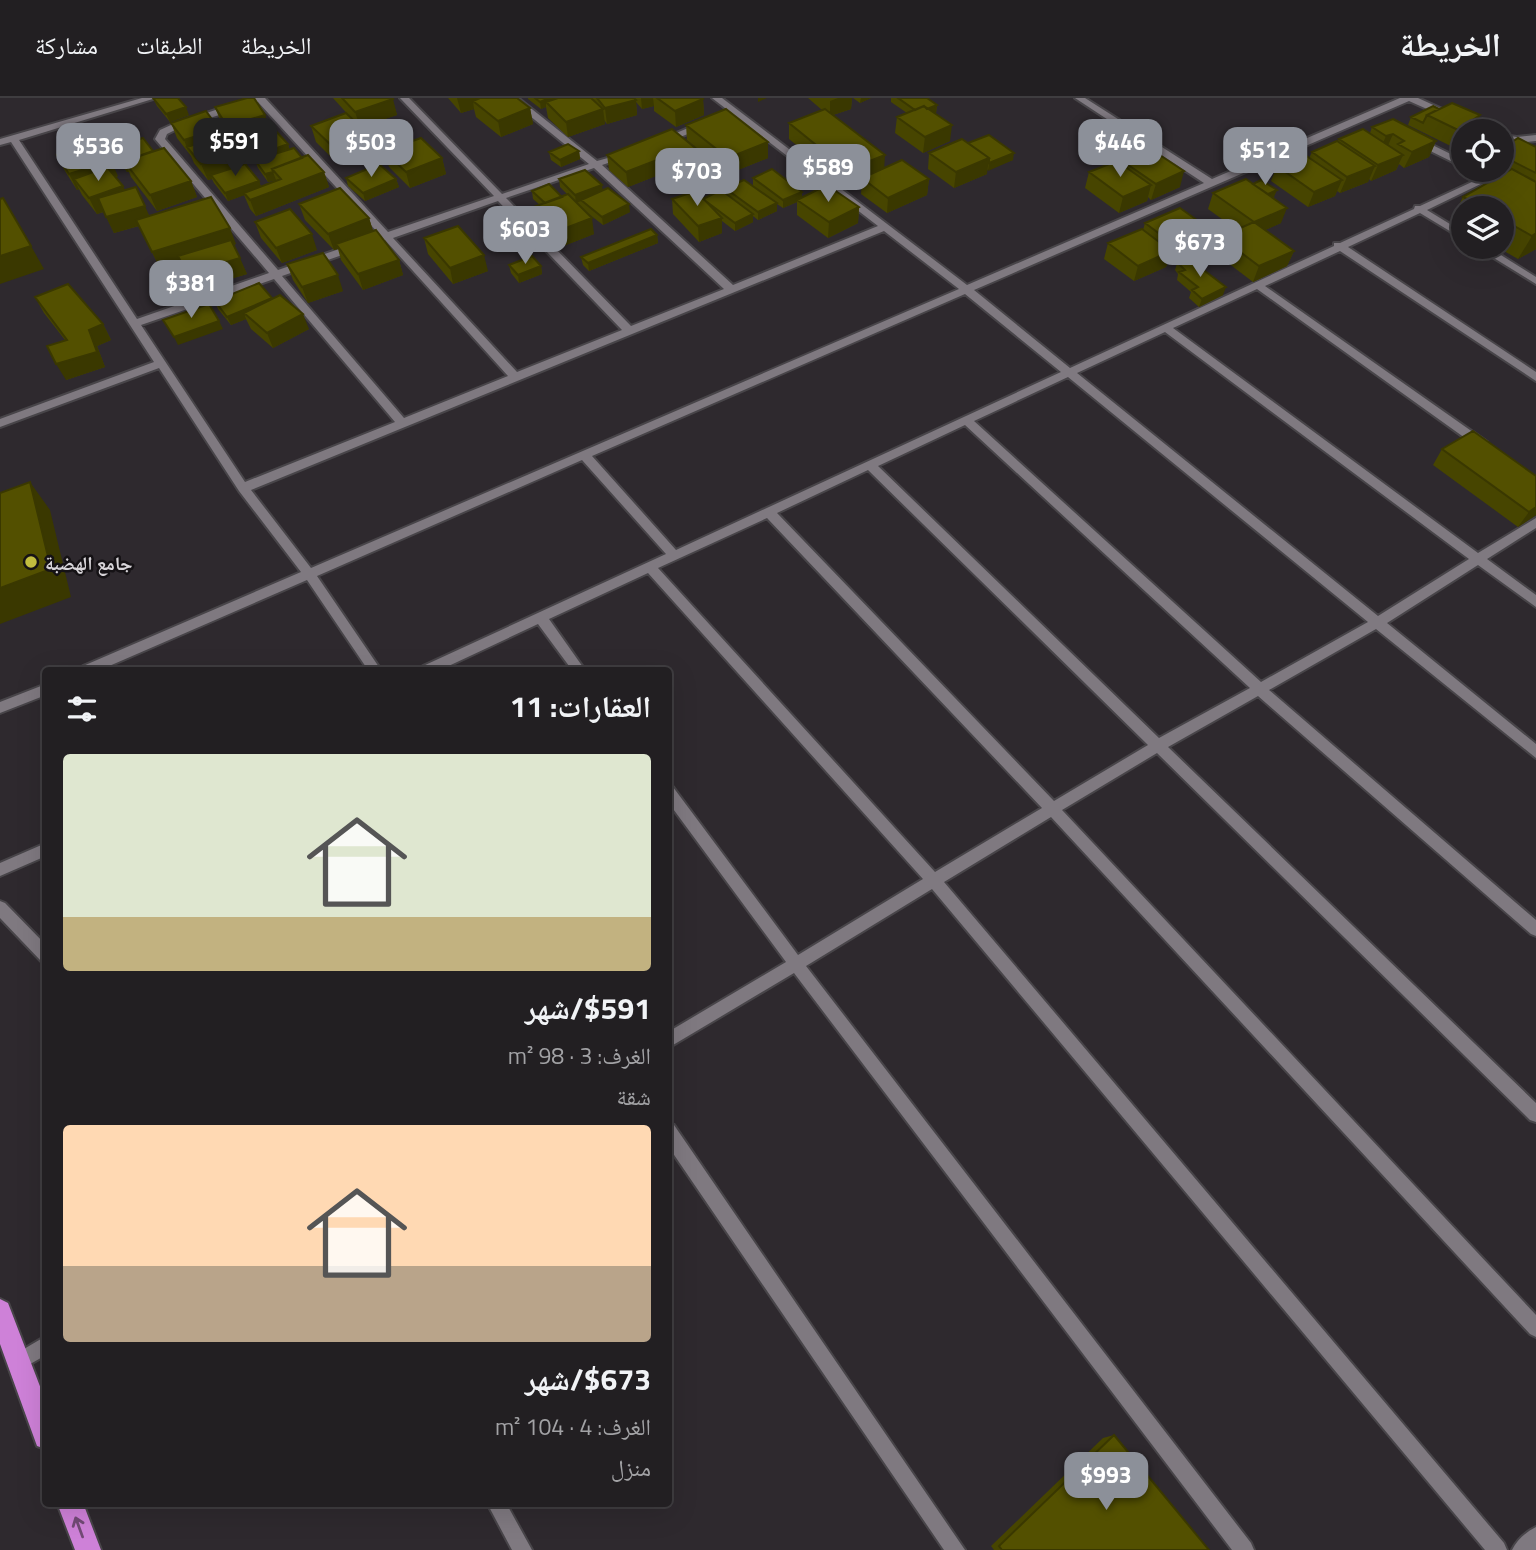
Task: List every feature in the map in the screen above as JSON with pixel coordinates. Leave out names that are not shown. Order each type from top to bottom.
[{"type":"highway","points":[[0,1311],[42,1426]]},
{"type":"highway","points":[[72,1507],[88,1550]]},
{"type":"street","points":[[0,142],[126,101],[152,98]]},
{"type":"street","points":[[402,423],[160,139],[163,132],[260,98],[515,377]]},
{"type":"street","points":[[404,98],[629,331]]},
{"type":"street","points":[[512,98],[596,165],[731,289]]},
{"type":"street","points":[[716,98],[966,289],[1536,752]]},
{"type":"street","points":[[1079,98],[1212,183]]},
{"type":"street","points":[[95,667],[1409,98],[1459,119]]},
{"type":"street","points":[[532,114],[543,110]]},
{"type":"street","points":[[723,118],[735,113]]},
{"type":"street","points":[[1367,116],[1379,122]]},
{"type":"street","points":[[646,146],[710,122]]},
{"type":"street","points":[[1403,134],[1451,157]]},
{"type":"street","points":[[13,138],[243,488],[309,575],[373,667]]},
{"type":"street","points":[[1514,140],[1536,138]]},
{"type":"street","points":[[135,323],[279,276],[634,151]]},
{"type":"street","points":[[434,667],[1478,182]]},
{"type":"street","points":[[1418,208],[1451,229]]},
{"type":"street","points":[[243,488],[885,227]]},
{"type":"street","points":[[1338,245],[1536,376]]},
{"type":"street","points":[[1500,259],[1536,281]]},
{"type":"street","points":[[1256,284],[1491,450]]},
{"type":"street","points":[[1165,327],[1536,602]]},
{"type":"street","points":[[0,423],[161,363]]},
{"type":"street","points":[[966,420],[1262,691],[1536,929]]},
{"type":"street","points":[[584,455],[675,556]]},
{"type":"street","points":[[870,465],[1536,1114]]},
{"type":"street","points":[[768,511],[1053,810],[1536,1328]]},
{"type":"street","points":[[672,1039],[1159,746],[1262,691],[1379,622],[1536,522]]},
{"type":"street","points":[[651,568],[933,880],[1497,1550]]},
{"type":"street","points":[[540,617],[577,667]]},
{"type":"street","points":[[0,708],[42,691]]},
{"type":"street","points":[[672,796],[797,965],[1244,1550]]},
{"type":"street","points":[[0,870],[42,851]]},
{"type":"street","points":[[0,908],[42,953]]},
{"type":"street","points":[[672,1137],[956,1550]]},
{"type":"street","points":[[18,1362],[42,1347]]},
{"type":"street","points":[[498,1507],[522,1550]]},
{"type":"street","points":[[1522,1550],[1536,1537]]},
{"type":"building","points":[[153,98],[178,98],[186,107],[166,114]]},
{"type":"building","points":[[254,98],[265,115],[227,126],[215,107]]},
{"type":"building","points":[[342,98],[392,98],[393,99],[355,112]]},
{"type":"building","points":[[480,98],[517,98],[530,108],[498,121],[473,101]]},
{"type":"building","points":[[558,98],[591,98],[603,109],[566,122],[546,102]]},
{"type":"building","points":[[597,98],[634,98],[636,100],[605,108]]},
{"type":"building","points":[[657,98],[702,98],[703,99],[675,111]]},
{"type":"building","points":[[898,98],[927,98],[937,105],[915,110]]},
{"type":"building","points":[[1452,103],[1480,115],[1474,119],[1451,119],[1451,127],[1427,115]]},
{"type":"building","points":[[924,106],[952,125],[925,137],[897,117]]},
{"type":"building","points":[[1433,106],[1439,109],[1427,115],[1423,123],[1411,117]]},
{"type":"building","points":[[726,109],[768,142],[728,158],[686,125]]},
{"type":"building","points":[[825,109],[885,155],[847,170],[789,123]]},
{"type":"building","points":[[206,111],[219,129],[184,140],[171,123]]},
{"type":"building","points":[[346,113],[366,132],[331,145],[311,126]]},
{"type":"building","points":[[1393,119],[1436,141],[1412,152],[1398,144],[1404,141],[1393,134],[1386,136],[1372,127]]},
{"type":"building","points":[[272,127],[288,144],[258,155],[242,137]]},
{"type":"building","points":[[672,129],[716,165],[688,176],[665,157],[626,172],[607,155]]},
{"type":"building","points":[[1363,129],[1403,155],[1378,165],[1339,139]]},
{"type":"building","points":[[227,134],[241,151],[201,164],[187,147]]},
{"type":"building","points":[[989,135],[1014,153],[989,163],[989,158],[968,143]]},
{"type":"building","points":[[143,138],[153,151],[124,161],[123,165],[111,148]]},
{"type":"building","points":[[421,138],[442,158],[406,172],[384,151]]},
{"type":"building","points":[[1518,138],[1536,147],[1536,173],[1514,162],[1514,141]]},
{"type":"building","points":[[962,139],[989,158],[956,172],[929,153]]},
{"type":"building","points":[[1337,141],[1375,166],[1347,177],[1312,152]]},
{"type":"building","points":[[98,142],[111,161],[69,174],[57,155]]},
{"type":"building","points":[[568,144],[579,151],[560,160],[549,152]]},
{"type":"building","points":[[164,148],[191,181],[150,195],[124,161]]},
{"type":"building","points":[[294,148],[302,158],[272,169],[273,172],[265,174],[255,160]]},
{"type":"building","points":[[1149,148],[1184,171],[1156,184],[1121,160]]},
{"type":"building","points":[[308,155],[324,172],[250,200],[244,193],[281,179],[272,169]]},
{"type":"building","points":[[1305,155],[1342,180],[1314,192],[1277,166]]},
{"type":"building","points":[[902,160],[929,179],[888,198],[862,178]]},
{"type":"building","points":[[1117,161],[1151,185],[1123,197],[1089,172]]},
{"type":"building","points":[[245,164],[259,181],[225,193],[211,175]]},
{"type":"building","points":[[379,164],[396,179],[363,193],[346,178]]},
{"type":"building","points":[[107,167],[123,186],[89,198],[74,179]]},
{"type":"building","points":[[772,169],[802,192],[783,200],[753,178]]},
{"type":"building","points":[[585,170],[602,185],[575,195],[559,179]]},
{"type":"building","points":[[1514,170],[1536,182],[1536,233],[1532,236],[1514,226],[1514,196],[1465,196],[1489,182],[1514,182]]},
{"type":"building","points":[[1246,179],[1287,208],[1254,222],[1213,193]]},
{"type":"building","points":[[744,180],[777,203],[758,212],[725,188]]},
{"type":"building","points":[[1261,180],[1277,190],[1268,194],[1253,184]]},
{"type":"building","points":[[549,184],[562,197],[545,203],[532,191]]},
{"type":"building","points":[[827,185],[859,207],[829,222],[797,200]]},
{"type":"building","points":[[136,187],[145,206],[106,217],[98,198]]},
{"type":"building","points":[[340,188],[369,218],[328,234],[299,204]]},
{"type":"building","points":[[608,188],[629,204],[602,217],[581,200]]},
{"type":"building","points":[[721,190],[753,214],[735,223],[703,199]]},
{"type":"building","points":[[696,191],[722,218],[698,226],[672,199]]},
{"type":"building","points":[[568,194],[592,218],[558,231],[534,207]]},
{"type":"building","points":[[211,197],[230,228],[152,252],[136,220]]},
{"type":"building","points":[[3,198],[31,246],[0,256],[0,199]]},
{"type":"building","points":[[1180,208],[1215,233],[1180,249],[1145,223]]},
{"type":"building","points":[[290,209],[312,234],[276,248],[255,222]]},
{"type":"building","points":[[1254,222],[1294,251],[1259,266],[1220,237]]},
{"type":"building","points":[[458,226],[484,255],[450,268],[424,238]]},
{"type":"building","points":[[651,229],[657,235],[588,263],[581,257]]},
{"type":"building","points":[[1142,229],[1171,251],[1138,266],[1108,243]]},
{"type":"building","points":[[376,230],[399,260],[358,274],[336,244]]},
{"type":"building","points":[[231,240],[240,258],[187,274],[178,256]]},
{"type":"building","points":[[323,253],[338,275],[302,287],[287,264]]},
{"type":"building","points":[[532,256],[541,266],[518,275],[509,265]]},
{"type":"building","points":[[1189,259],[1226,287],[1202,299],[1192,290],[1198,287],[1179,272],[1185,270],[1177,262]]},
{"type":"building","points":[[259,283],[272,298],[227,317],[215,301]]},
{"type":"building","points":[[68,284],[103,324],[89,330],[97,352],[56,364],[47,346],[67,340],[35,297]]},
{"type":"building","points":[[280,295],[303,314],[267,333],[244,313]]},
{"type":"building","points":[[209,304],[219,321],[174,337],[163,320]]},
{"type":"building","points":[[1473,431],[1536,476],[1536,507],[1529,512],[1442,449]]},
{"type":"building","points":[[30,482],[51,569],[0,588],[0,493]]},
{"type":"building","points":[[1114,1435],[1209,1550],[1002,1550],[999,1546]]},
{"type":"place","name":"جامع الهضبة","points":[[31,562]]}]
